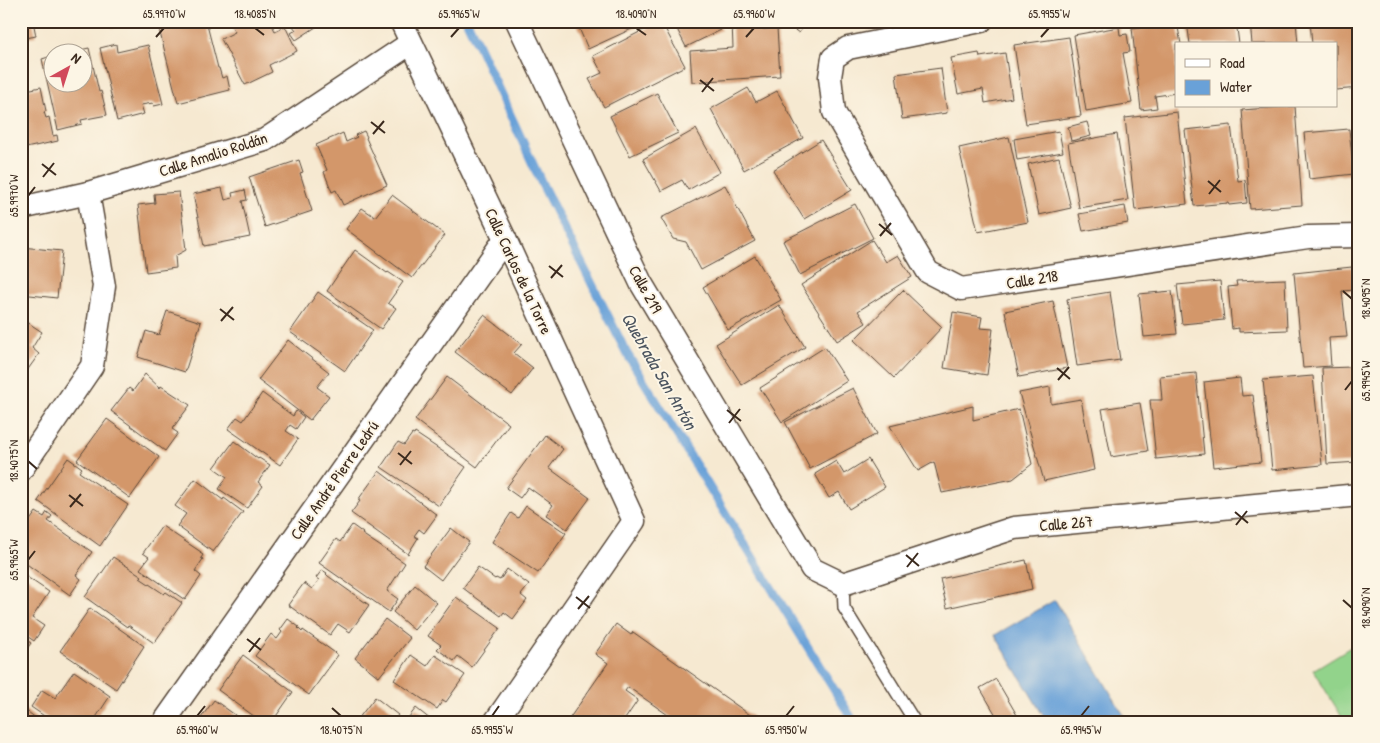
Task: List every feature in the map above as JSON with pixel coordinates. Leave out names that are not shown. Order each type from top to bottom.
[{"type":"street","name":"Calle Carlos de la Torre","points":[[401,21],[505,239],[634,521],[495,722]]},
{"type":"street","name":"Calle 219","points":[[517,21],[641,284],[812,569],[843,584]]},
{"type":"street","name":"Calle 218","points":[[981,21],[848,48],[833,58],[830,77],[834,112],[928,272],[961,289],[1308,237],[1359,236]]},
{"type":"street","name":"Calle Amalio Roldán","points":[[21,208],[88,193],[265,140],[411,43]]},
{"type":"street","points":[[21,470],[92,366],[104,286],[88,193]]},
{"type":"street","name":"Calle André Pierre Ledrú","points":[[164,722],[505,239]]},
{"type":"street","name":"Calle 267","points":[[843,584],[1014,528],[1359,495]]},
{"type":"lane","points":[[843,584],[844,608],[915,722]]},
{"type":"green space","points":[[1359,642],[1359,722],[1345,722],[1313,670]]},
{"type":"water","points":[[1055,600],[1128,722],[1047,722],[995,635]]},
{"type":"building","points":[[21,21],[33,21],[36,36],[21,39]]},
{"type":"building","points":[[110,21],[152,21],[153,22],[112,28]]},
{"type":"building","points":[[189,21],[206,21],[218,68],[222,78],[227,76],[230,90],[178,103],[159,29]]},
{"type":"building","points":[[229,21],[270,21],[275,31],[285,26],[297,51],[269,65],[272,72],[245,85],[221,39],[235,32]]},
{"type":"building","points":[[289,21],[325,21],[296,40],[291,33],[296,30]]},
{"type":"building","points":[[576,21],[641,21],[636,27],[588,49]]},
{"type":"building","points":[[661,21],[685,66],[604,107],[589,79],[602,73],[593,56]]},
{"type":"building","points":[[673,21],[717,21],[721,30],[686,47]]},
{"type":"building","points":[[732,21],[763,21],[763,29],[777,28],[780,76],[692,82],[690,51],[733,48]]},
{"type":"building","points":[[782,21],[807,21],[799,33]]},
{"type":"building","points":[[1236,21],[1239,42],[1190,42],[1187,22]]},
{"type":"building","points":[[1250,21],[1296,21],[1298,42],[1252,42]]},
{"type":"building","points":[[1310,21],[1359,21],[1359,45],[1357,45],[1359,88],[1338,90],[1338,42],[1312,42]]},
{"type":"building","points":[[1177,22],[1181,42],[1175,42],[1175,93],[1155,96],[1157,108],[1141,110],[1132,28]]},
{"type":"building","points":[[1119,27],[1120,35],[1127,34],[1130,52],[1123,53],[1132,103],[1086,111],[1074,35]]},
{"type":"building","points":[[1069,37],[1081,116],[1026,124],[1014,45]]},
{"type":"building","points":[[116,44],[117,52],[148,45],[163,104],[154,106],[153,103],[141,105],[144,114],[117,121],[100,48]]},
{"type":"building","points":[[979,53],[980,57],[1005,53],[1012,98],[985,103],[983,89],[958,94],[951,58]]},
{"type":"building","points":[[92,61],[99,92],[101,91],[107,115],[81,120],[82,124],[58,130],[49,92],[92,92]]},
{"type":"building","points":[[941,68],[947,113],[902,119],[896,74]]},
{"type":"building","points":[[41,87],[46,111],[44,112],[46,118],[49,117],[53,136],[57,135],[58,141],[21,149],[21,91]]},
{"type":"building","points":[[748,88],[756,102],[777,91],[803,138],[744,170],[711,109]]},
{"type":"building","points":[[657,93],[678,133],[630,156],[610,116]]},
{"type":"building","points":[[1295,108],[1302,205],[1250,209],[1242,110]]},
{"type":"building","points":[[1177,112],[1187,204],[1135,210],[1125,118]]},
{"type":"building","points":[[1087,122],[1091,136],[1071,141],[1068,127]]},
{"type":"building","points":[[1231,125],[1238,181],[1245,180],[1247,203],[1194,206],[1185,130]]},
{"type":"building","points":[[696,129],[720,172],[688,190],[682,180],[661,191],[643,159]]},
{"type":"building","points":[[1349,129],[1354,174],[1309,179],[1304,133]]},
{"type":"building","points":[[364,131],[387,185],[343,205],[336,190],[332,192],[324,172],[327,170],[316,145],[343,133],[346,142]]},
{"type":"building","points":[[1059,131],[1063,152],[1017,160],[1014,139]]},
{"type":"building","points":[[1117,134],[1128,200],[1079,208],[1068,143]]},
{"type":"building","points":[[1009,137],[1028,222],[978,232],[959,148]]},
{"type":"building","points":[[821,140],[852,190],[804,219],[773,170]]},
{"type":"building","points":[[1059,157],[1071,208],[1039,215],[1028,164]]},
{"type":"building","points":[[299,160],[303,172],[300,173],[312,211],[265,227],[249,177]]},
{"type":"building","points":[[725,185],[755,241],[701,270],[686,242],[673,239],[661,218]]},
{"type":"building","points":[[222,188],[225,200],[233,198],[232,193],[245,190],[247,200],[242,201],[250,237],[204,246],[193,194]]},
{"type":"building","points":[[179,192],[186,250],[175,256],[176,268],[146,272],[138,205],[155,203],[154,194]]},
{"type":"building","points":[[392,195],[445,235],[412,278],[346,229],[362,208],[375,217]]},
{"type":"building","points":[[855,204],[873,238],[800,275],[783,241]]},
{"type":"building","points":[[1125,206],[1128,223],[1083,231],[1079,214]]},
{"type":"building","points":[[872,240],[886,262],[898,255],[912,277],[858,311],[866,323],[837,341],[801,285]]},
{"type":"building","points":[[21,247],[62,251],[57,298],[21,294]]},
{"type":"building","points":[[355,250],[403,282],[388,303],[396,308],[381,329],[327,291]]},
{"type":"building","points":[[755,256],[781,300],[728,330],[703,287]]},
{"type":"building","points":[[1352,267],[1355,290],[1342,291],[1347,337],[1329,338],[1331,366],[1303,368],[1294,273]]},
{"type":"building","points":[[1285,279],[1287,330],[1239,332],[1239,328],[1232,329],[1228,287],[1237,286],[1236,281]]},
{"type":"building","points":[[1220,281],[1224,320],[1182,324],[1177,285]]},
{"type":"building","points":[[903,290],[942,327],[894,378],[854,340]]},
{"type":"building","points":[[1172,291],[1177,334],[1144,337],[1139,294]]},
{"type":"building","points":[[318,292],[373,330],[345,371],[290,332]]},
{"type":"building","points":[[1110,292],[1120,360],[1077,366],[1067,299]]},
{"type":"building","points":[[1053,301],[1067,368],[1019,377],[1005,311]]},
{"type":"building","points":[[779,305],[805,347],[742,385],[716,344]]},
{"type":"building","points":[[167,311],[201,322],[185,372],[138,357],[146,331],[159,335]]},
{"type":"building","points":[[953,312],[982,317],[980,328],[993,329],[987,375],[944,368]]},
{"type":"building","points":[[484,315],[522,344],[514,353],[533,368],[512,395],[455,352]]},
{"type":"building","points":[[21,318],[42,332],[32,348],[39,354],[21,379]]},
{"type":"building","points":[[288,340],[329,372],[317,387],[329,396],[310,420],[258,380]]},
{"type":"building","points":[[825,347],[847,381],[782,422],[760,388]]},
{"type":"building","points":[[1353,367],[1354,385],[1359,384],[1359,462],[1327,464],[1322,368]]},
{"type":"building","points":[[1196,373],[1204,454],[1156,459],[1150,400],[1162,400],[1160,376]]},
{"type":"building","points":[[145,374],[160,388],[161,386],[190,405],[172,429],[178,433],[165,451],[111,411],[129,388],[133,391]]},
{"type":"building","points":[[1313,376],[1322,465],[1272,470],[1263,380]]},
{"type":"building","points":[[447,377],[509,424],[477,467],[415,420]]},
{"type":"building","points":[[1240,378],[1242,396],[1253,395],[1261,462],[1213,467],[1204,382]]},
{"type":"building","points":[[1050,387],[1051,404],[1081,399],[1094,470],[1044,481],[1019,393]]},
{"type":"building","points":[[853,388],[877,434],[810,469],[785,422]]},
{"type":"building","points":[[262,393],[293,416],[296,411],[304,417],[296,429],[290,425],[286,431],[298,439],[280,465],[228,429],[237,417],[243,421]]},
{"type":"building","points":[[1140,403],[1148,451],[1111,457],[1102,409]]},
{"type":"building","points":[[973,406],[973,420],[1019,409],[1032,464],[1013,479],[942,493],[934,462],[918,471],[890,426]]},
{"type":"building","points":[[107,419],[159,457],[130,498],[77,460]]},
{"type":"building","points":[[415,433],[466,467],[439,506],[381,467],[398,442],[404,445],[412,434],[414,435]]},
{"type":"building","points":[[545,435],[563,449],[549,468],[590,498],[567,529],[546,515],[553,505],[528,487],[520,498],[506,488]]},
{"type":"building","points":[[234,441],[258,459],[270,465],[258,482],[263,486],[247,508],[219,489],[227,477],[214,468]]},
{"type":"building","points":[[68,458],[82,468],[79,472],[128,505],[100,546],[38,501]]},
{"type":"building","points":[[868,459],[885,487],[849,509],[839,492],[829,498],[815,474],[836,461],[844,474]]},
{"type":"building","points":[[379,471],[437,515],[424,533],[419,529],[414,536],[418,538],[408,554],[351,513]]},
{"type":"building","points":[[195,479],[243,512],[213,552],[177,526],[186,514],[175,506]]},
{"type":"building","points":[[526,506],[566,533],[538,573],[492,542],[511,513],[518,518]]},
{"type":"building","points":[[36,512],[44,517],[47,512],[52,516],[48,521],[92,552],[76,575],[81,579],[70,595],[21,560],[21,533]]},
{"type":"building","points":[[352,525],[405,563],[387,591],[398,599],[389,612],[319,563],[336,539],[340,542]]},
{"type":"building","points":[[162,526],[203,555],[201,558],[203,559],[195,571],[201,576],[185,600],[140,569],[149,557],[143,553]]},
{"type":"building","points":[[451,528],[469,542],[441,580],[423,566]]},
{"type":"building","points":[[113,557],[142,576],[140,578],[164,594],[166,592],[182,603],[154,643],[128,625],[127,627],[85,597]]},
{"type":"building","points":[[1026,560],[1032,589],[947,608],[940,579]]},
{"type":"building","points":[[478,567],[495,579],[500,580],[507,569],[529,585],[521,595],[527,600],[513,619],[504,612],[501,616],[463,588]]},
{"type":"building","points":[[322,570],[369,605],[350,632],[338,624],[330,635],[288,605],[304,583],[312,589],[319,580],[316,578]]},
{"type":"building","points":[[21,573],[49,592],[32,618],[44,626],[34,641],[21,632]]},
{"type":"building","points":[[415,585],[437,603],[414,630],[393,612]]},
{"type":"building","points":[[456,597],[500,628],[472,667],[458,656],[454,661],[437,649],[441,645],[428,636]]},
{"type":"building","points":[[90,608],[144,646],[116,689],[60,651]]},
{"type":"building","points":[[288,619],[299,627],[302,632],[303,630],[338,655],[309,695],[255,656],[271,634],[277,639],[282,632],[280,630]]},
{"type":"building","points":[[385,619],[410,638],[379,677],[355,658]]},
{"type":"building","points":[[616,624],[631,635],[633,632],[760,722],[678,722],[628,687],[625,691],[638,700],[623,722],[567,722],[608,663],[595,654]]},
{"type":"building","points":[[21,636],[31,643],[21,657]]},
{"type":"building","points":[[243,655],[293,692],[272,722],[262,722],[218,690]]},
{"type":"building","points":[[411,655],[427,666],[435,655],[465,675],[446,702],[443,700],[437,709],[394,680]]},
{"type":"building","points":[[74,671],[110,696],[93,722],[53,722],[31,707],[42,690],[55,698]]},
{"type":"building","points":[[996,679],[1021,722],[1000,722],[980,688]]},
{"type":"building","points":[[375,697],[398,715],[393,722],[361,722],[358,719]]},
{"type":"building","points":[[214,700],[245,722],[198,722]]},
{"type":"building","points":[[416,708],[431,720],[430,722],[405,722]]},
{"type":"building","points":[[24,709],[41,722],[21,722],[21,714]]},
{"type":"waterway","name":"Quebrada San Antón","points":[[467,21],[543,186],[626,352],[854,722]]}]
